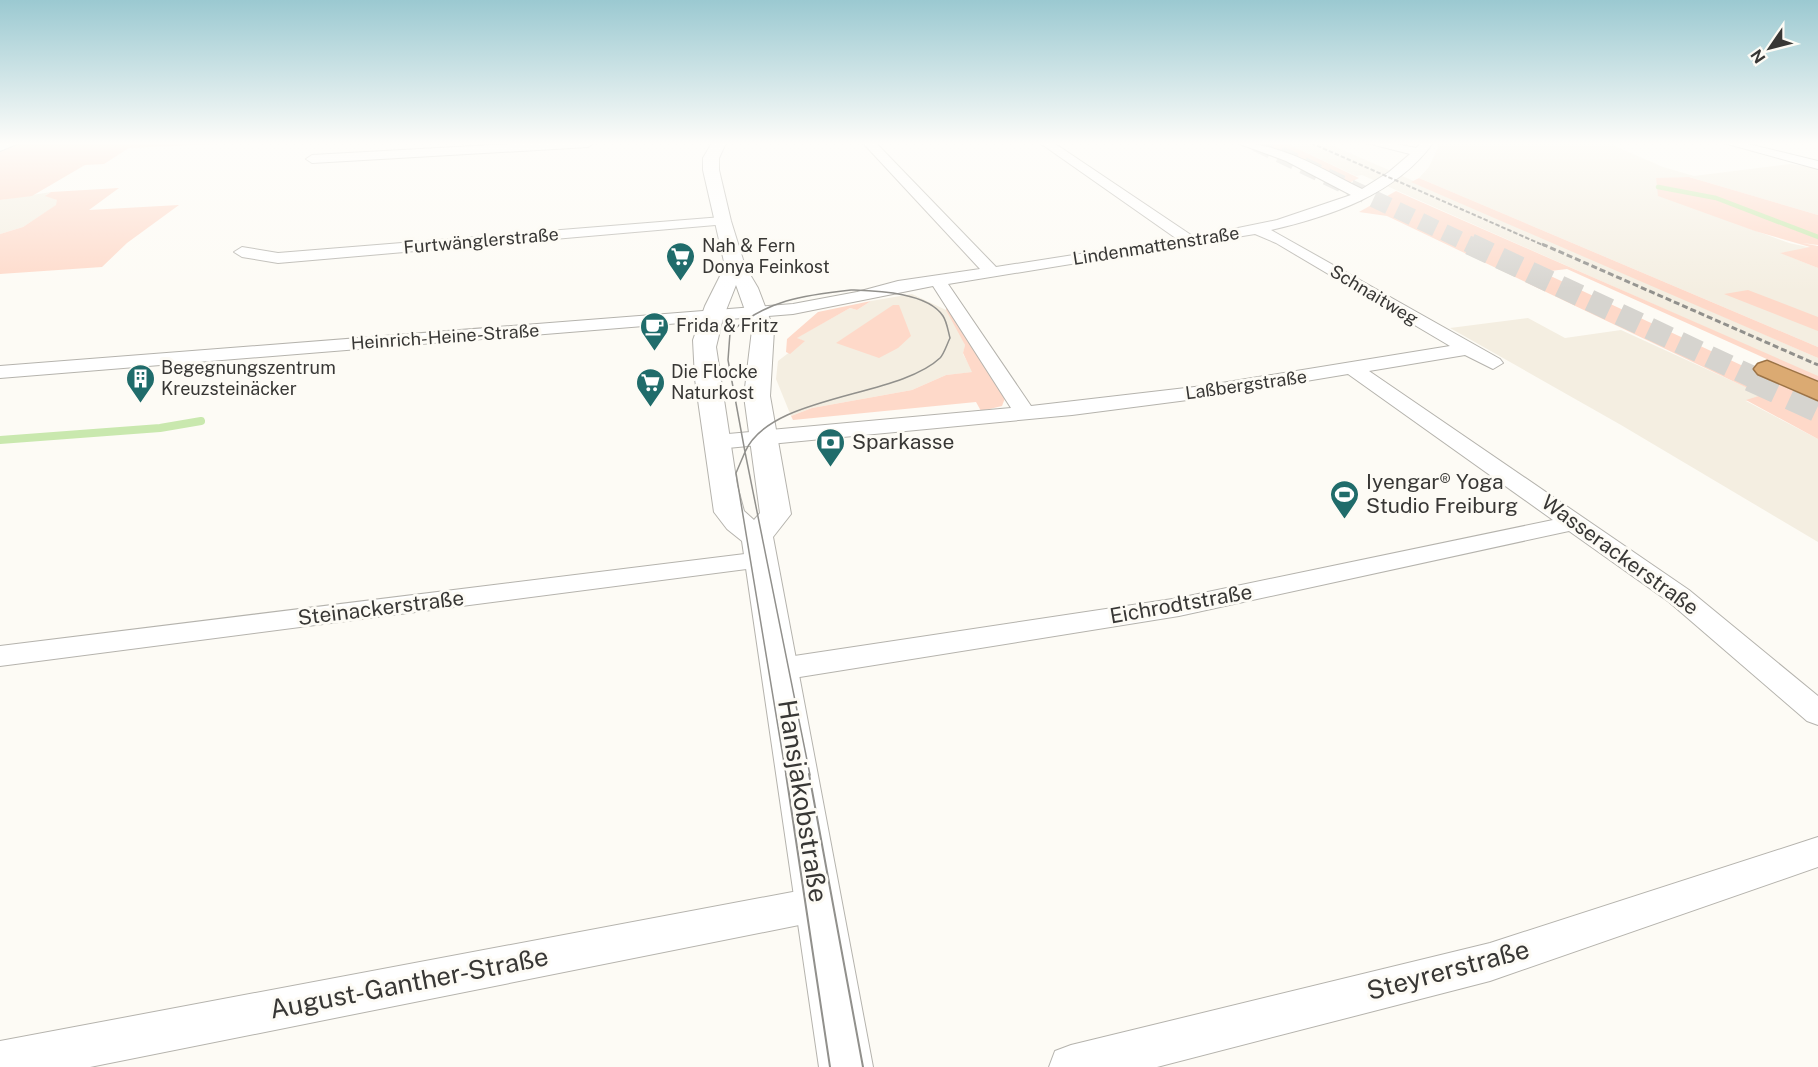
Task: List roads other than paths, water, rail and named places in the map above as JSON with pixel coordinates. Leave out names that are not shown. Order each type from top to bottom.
[{"type":"highway","points":[[1767,369],[1818,392]]},
{"type":"street","points":[[716,193],[735,266],[756,307],[763,330],[757,396],[776,514],[759,548],[748,532],[728,511],[704,347],[711,316],[723,293],[726,278],[735,266]]},
{"type":"street","points":[[916,193],[992,272]]},
{"type":"street","points":[[1118,193],[1190,242]]},
{"type":"street","points":[[1358,193],[1362,195]]},
{"type":"street","name":"Lindenmattenstraße","points":[[711,316],[756,307],[859,297],[898,286],[1190,242],[1322,212],[1365,193]]},
{"type":"street","name":"Furtwänglerstraße","points":[[242,252],[278,258],[722,221]]},
{"type":"street","name":"Schnaitweg","points":[[1255,229],[1281,240],[1493,363]]},
{"type":"street","points":[[937,280],[1024,412]]},
{"type":"street","name":"Heinrich-Heine-Straße","points":[[0,372],[711,316]]},
{"type":"street","name":"Laßbergstraße","points":[[717,442],[1082,408],[1354,369],[1466,349]]},
{"type":"street","name":"Wasserackerstraße","points":[[1354,369],[1577,522],[1679,596],[1818,713]]},
{"type":"street","name":"Eichrodtstraße","points":[[781,669],[1179,607],[1577,522]]},
{"type":"street","name":"Steinackerstraße","points":[[0,657],[759,548]]},
{"type":"street","name":"Hansjakobstraße","points":[[759,548],[846,1067]]},
{"type":"street","name":"Steyrerstraße","points":[[1071,1067],[1490,962],[1818,852]]},
{"type":"street","name":"August-Ganther-Straße","points":[[0,1063],[819,904]]},
{"type":"waterway","points":[[1689,193],[1716,198],[1818,237]]},
{"type":"waterway","points":[[0,440],[160,428],[201,421]]},
{"type":"tunnel","points":[[1361,193],[1473,246]]},
{"type":"tunnel","points":[[1470,244],[1755,378]]},
{"type":"tunnel","points":[[1751,377],[1818,408]]},
{"type":"tram line","points":[[851,290],[913,297],[935,308],[943,316],[950,338],[940,358],[921,371],[895,381],[807,407],[780,418],[759,433],[745,452],[728,360],[730,333],[743,322],[757,313],[786,301],[851,290]]},
{"type":"tram line","points":[[745,452],[810,775]]},
{"type":"tram line","points":[[745,452],[736,473],[786,775]]},
{"type":"tram line","points":[[786,774],[830,1067]]},
{"type":"tram line","points":[[809,774],[863,1067]]},
{"type":"railway","points":[[1424,193],[1545,246]]},
{"type":"railway","points":[[1542,244],[1818,365]]},
{"type":"place","name":"Nah & Fern Donya Feinkost","points":[[681,282]]},
{"type":"place","name":"Frida & Fritz","points":[[655,352]]},
{"type":"place","name":"Begegnungszentrum Kreuzsteinäcker","points":[[140,404]]},
{"type":"place","name":"Die Flocke Naturkost","points":[[650,408]]},
{"type":"place","name":"Sparkasse","points":[[831,468]]},
{"type":"place","name":"Iyengar® Yoga Studio Freiburg","points":[[1345,520]]}]
